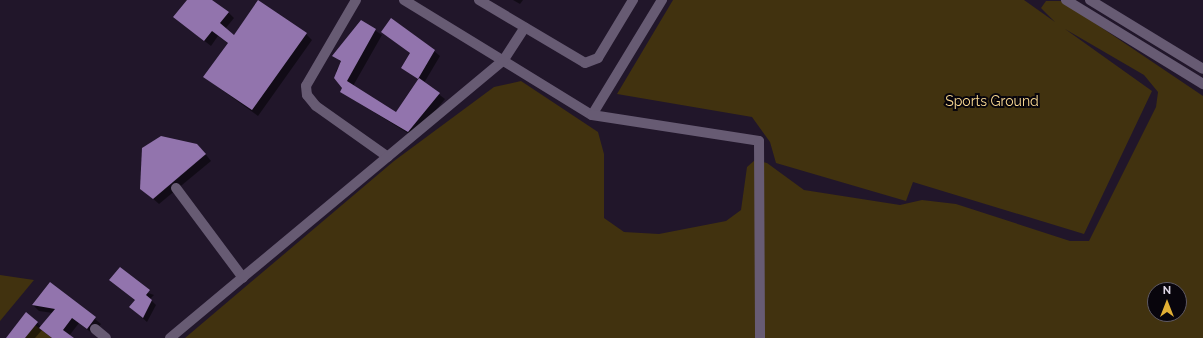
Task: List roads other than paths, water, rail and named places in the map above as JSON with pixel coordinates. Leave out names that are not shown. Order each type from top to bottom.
[{"type":"lane","points":[[356,0],[306,86],[307,95],[316,106],[388,157]]},
{"type":"lane","points":[[404,0],[592,115],[759,140],[760,338]]},
{"type":"lane","points":[[479,0],[585,63],[591,63],[598,58],[633,0]]},
{"type":"lane","points":[[592,115],[662,0]]},
{"type":"lane","points":[[1066,0],[1203,84]]},
{"type":"lane","points":[[1090,0],[1203,69]]},
{"type":"lane","points":[[170,338],[503,61],[525,27]]},
{"type":"lane","points":[[176,188],[243,278]]},
{"type":"lane","points":[[95,328],[106,338]]},
{"type":"park label","name":"Sports Ground","points":[[992,101]]}]
